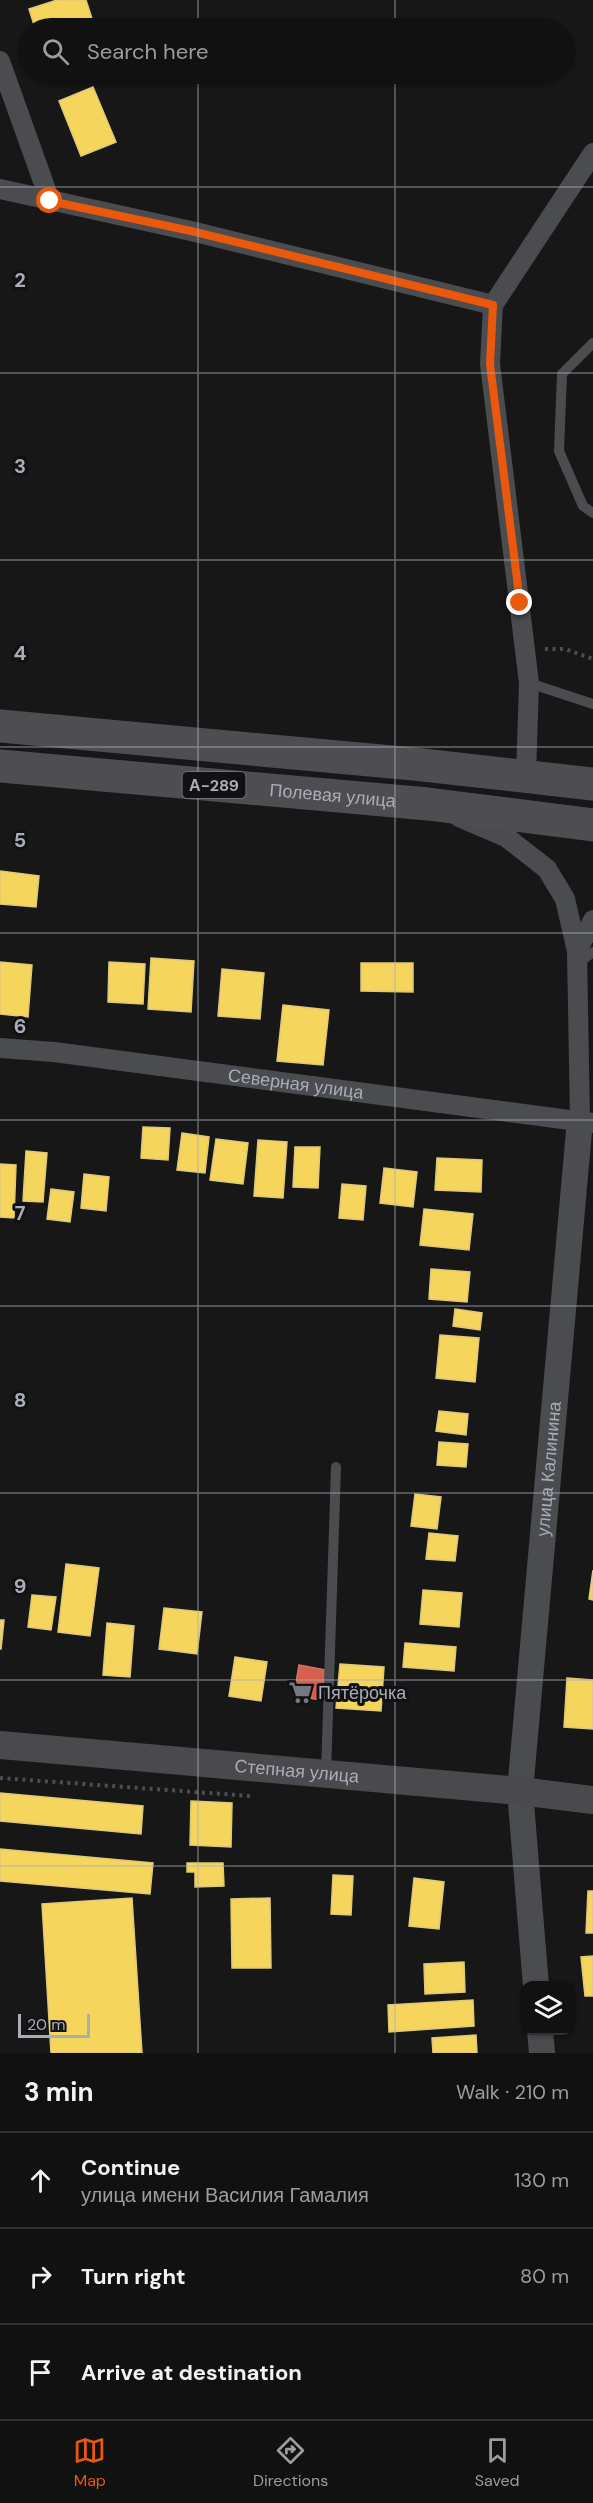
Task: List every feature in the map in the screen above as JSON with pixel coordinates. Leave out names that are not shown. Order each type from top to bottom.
[{"type":"highway","name":"А-289","points":[[0,726],[593,784]]},
{"type":"highway","name":"Полевая улица","points":[[0,766],[428,804],[593,825]]},
{"type":"main road","name":"Степная улица","points":[[0,1745],[326,1773],[593,1800]]},
{"type":"street","points":[[0,61],[50,201]]},
{"type":"street","points":[[526,776],[529,683],[490,364],[493,305],[590,165]]},
{"type":"street","points":[[0,189],[191,231],[493,305]]},
{"type":"street","name":"А-289","points":[[428,804],[506,837],[547,869],[565,899],[582,956]]},
{"type":"street","points":[[582,956],[593,920]]},
{"type":"street","name":"улица Калинина","points":[[536,1981],[520,1791],[586,1122],[582,956]]},
{"type":"street","name":"Северная улица","points":[[0,1048],[54,1052],[586,1122]]},
{"type":"street","points":[[540,2035],[542,2053]]},
{"type":"lane","points":[[593,343],[562,374],[559,451],[583,507],[593,513]]},
{"type":"lane","points":[[529,683],[593,704]]},
{"type":"lane","points":[[326,1773],[336,1467]]},
{"type":"path","points":[[525,650],[565,649],[593,659]]},
{"type":"building: Homes","points":[[57,0],[86,0],[92,18],[32,18],[29,9]]},
{"type":"building: Homes","points":[[93,87],[116,142],[81,156],[59,101]]},
{"type":"building: Homes","points":[[0,871],[39,876],[36,907],[0,904]]},
{"type":"building: Homes","points":[[151,958],[194,961],[191,1012],[148,1009]]},
{"type":"building: Homes","points":[[0,962],[32,965],[28,1017],[0,1014]]},
{"type":"building: Homes","points":[[109,962],[145,964],[143,1004],[108,1002]]},
{"type":"building: Homes","points":[[361,963],[413,963],[413,992],[361,991]]},
{"type":"building: Homes","points":[[222,969],[264,973],[260,1019],[218,1016]]},
{"type":"building: Homes","points":[[283,1005],[329,1010],[323,1065],[277,1061]]},
{"type":"building: Homes","points":[[143,1127],[170,1128],[168,1160],[141,1158]]},
{"type":"building: Homes","points":[[182,1133],[209,1137],[205,1173],[177,1170]]},
{"type":"building: Homes","points":[[216,1139],[248,1143],[243,1184],[210,1180]]},
{"type":"building: Homes","points":[[258,1140],[287,1142],[283,1198],[254,1196]]},
{"type":"building: Homes","points":[[295,1147],[320,1147],[318,1188],[293,1187]]},
{"type":"building: Homes","points":[[26,1151],[47,1153],[43,1202],[23,1201]]},
{"type":"building: Homes","points":[[437,1158],[482,1160],[481,1192],[435,1190]]},
{"type":"building: Homes","points":[[0,1164],[16,1165],[14,1218],[0,1217]]},
{"type":"building: Homes","points":[[384,1168],[417,1172],[413,1207],[380,1203]]},
{"type":"building: Homes","points":[[84,1174],[109,1177],[106,1211],[81,1208]]},
{"type":"building: Homes","points":[[342,1184],[366,1186],[363,1220],[339,1218]]},
{"type":"building: Homes","points":[[51,1189],[74,1192],[70,1222],[47,1219]]},
{"type":"building: Homes","points":[[424,1209],[473,1214],[469,1250],[420,1245]]},
{"type":"building: Homes","points":[[431,1269],[470,1272],[467,1302],[429,1299]]},
{"type":"building: Homes","points":[[455,1309],[482,1313],[480,1330],[453,1326]]},
{"type":"building: Homes","points":[[440,1335],[479,1338],[475,1382],[436,1378]]},
{"type":"building: Homes","points":[[439,1411],[468,1414],[466,1435],[436,1431]]},
{"type":"building: Homes","points":[[439,1442],[468,1444],[466,1467],[437,1465]]},
{"type":"building: Homes","points":[[415,1494],[441,1497],[437,1529],[411,1526]]},
{"type":"building: Homes","points":[[429,1533],[458,1536],[455,1561],[426,1559]]},
{"type":"building: Homes","points":[[66,1564],[99,1568],[90,1636],[58,1632]]},
{"type":"building: Homes","points":[[593,1570],[593,1600],[589,1599]]},
{"type":"building: Homes","points":[[423,1590],[462,1593],[459,1627],[420,1624]]},
{"type":"building: Homes","points":[[32,1595],[56,1597],[51,1630],[28,1627]]},
{"type":"building: Homes","points":[[164,1608],[202,1612],[197,1654],[159,1649]]},
{"type":"building: Homes","points":[[0,1620],[4,1620],[1,1649],[0,1649]]},
{"type":"building: Homes","points":[[107,1623],[134,1626],[130,1677],[103,1675]]},
{"type":"building: Homes","points":[[405,1643],[456,1647],[454,1671],[403,1667]]},
{"type":"building: Homes","points":[[235,1657],[267,1662],[261,1701],[229,1696]]},
{"type":"building: Homes","points":[[340,1664],[384,1667],[381,1711],[336,1708]]},
{"type":"building: Homes","points":[[567,1678],[593,1680],[593,1729],[564,1727]]},
{"type":"building: Homes","points":[[0,1793],[143,1806],[141,1834],[0,1821]]},
{"type":"building: Homes","points":[[191,1801],[232,1803],[231,1847],[190,1845]]},
{"type":"building: Homes","points":[[0,1849],[153,1863],[150,1894],[0,1881]]},
{"type":"building: Homes","points":[[187,1863],[223,1863],[224,1886],[195,1887],[195,1872],[187,1872]]},
{"type":"building: Homes","points":[[333,1875],[353,1876],[351,1915],[331,1914]]},
{"type":"building: Homes","points":[[414,1878],[444,1882],[439,1929],[409,1926]]},
{"type":"building: Homes","points":[[588,1891],[593,1891],[593,1933],[586,1933]]},
{"type":"building: Homes","points":[[132,1898],[142,2053],[51,2053],[42,1904]]},
{"type":"building: Homes","points":[[270,1898],[271,1968],[232,1968],[231,1899]]},
{"type":"building: Homes","points":[[593,1956],[593,1996],[585,1996],[581,1957]]},
{"type":"building: Homes","points":[[464,1962],[465,1992],[425,1994],[424,1964]]},
{"type":"building: Homes","points":[[473,2000],[474,2026],[389,2032],[388,2005]]},
{"type":"building: Homes","points":[[476,2035],[477,2053],[433,2053],[432,2038]]},
{"type":"building: Shops","points":[[299,1665],[326,1670],[320,1700],[294,1695]]},
{"type":"place","name":"Пятёрочка","points":[[300,1693]]},
{"type":"route","points":[[50,201],[191,231],[493,305],[490,364],[520,603]]}]
